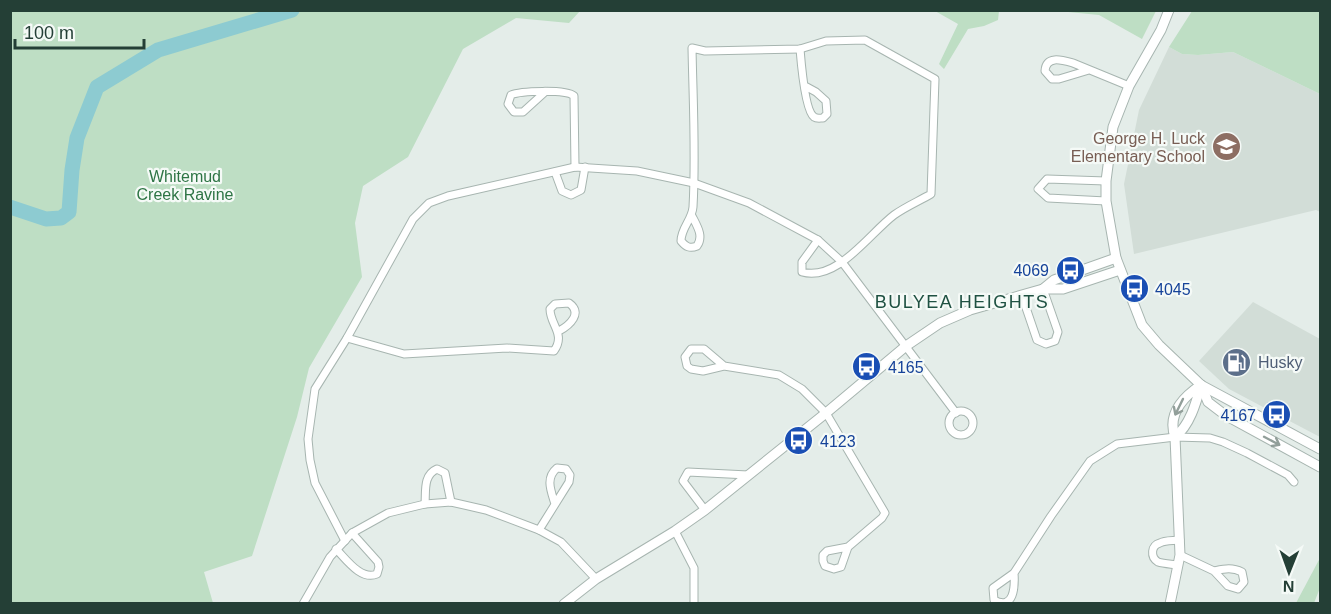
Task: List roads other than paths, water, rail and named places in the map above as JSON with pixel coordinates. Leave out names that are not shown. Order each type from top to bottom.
[{"type":"street","points":[[1169,10],[1161,30],[1129,86],[1113,127],[1106,201],[1120,270],[1142,324],[1159,345],[1201,385],[1320,448]]},
{"type":"street","points":[[692,216],[694,183],[692,48],[705,51],[800,48],[826,41],[865,40],[935,79],[931,194],[894,215],[842,262],[813,275],[802,272],[802,262],[818,240]]},
{"type":"street","points":[[800,48],[805,86],[812,115],[816,118],[824,118],[827,114],[826,101],[805,86]]},
{"type":"street","points":[[1089,70],[1052,79],[1045,71],[1045,65],[1048,61],[1055,59],[1073,63],[1129,86]]},
{"type":"street","points":[[545,92],[524,112],[514,112],[508,104],[511,95],[517,92],[545,92],[570,93],[574,96],[575,167]]},
{"type":"street","points":[[345,541],[315,483],[308,439],[315,389],[347,338],[413,219],[429,203],[448,196],[575,167],[638,171],[694,183],[749,203],[818,240],[842,262],[956,413]]},
{"type":"street","points":[[555,172],[562,191],[571,195],[581,190],[585,168]]},
{"type":"street","points":[[1106,182],[1047,179],[1038,189],[1048,198],[1106,201]]},
{"type":"street","points":[[1043,289],[1054,280],[1116,258]]},
{"type":"street","points":[[565,603],[596,579],[705,510],[906,346],[940,323],[1043,289],[1063,289],[1120,270]]},
{"type":"street","points":[[1022,296],[1036,340],[1046,344],[1055,341],[1058,332],[1043,289]]},
{"type":"street","points":[[347,338],[404,354],[507,348],[554,351],[557,347],[559,331],[550,317],[550,309],[555,304],[569,303],[576,312],[574,319],[559,331]]},
{"type":"street","points":[[724,366],[705,349],[691,350],[684,357],[687,366],[696,370],[724,366],[778,375],[802,389],[826,413],[885,513],[848,547]]},
{"type":"street","points":[[1175,437],[1182,431],[1196,404],[1201,385]]},
{"type":"street","points":[[1170,603],[1179,560],[1180,540],[1175,437],[1172,428],[1176,412],[1185,396],[1201,385]]},
{"type":"street","points":[[1201,385],[1208,402],[1225,415],[1320,467]]},
{"type":"street","points":[[1014,573],[1090,461],[1117,444],[1175,437],[1210,438],[1223,442],[1288,475],[1294,482]]},
{"type":"street","points":[[1300,455],[1307,442]]},
{"type":"street","points":[[539,531],[569,482],[570,475],[566,469],[557,468],[552,473],[549,482],[555,504]]},
{"type":"street","points":[[425,504],[427,476],[437,469],[445,473],[450,502]]},
{"type":"street","points":[[705,510],[683,481],[688,472],[748,476]]},
{"type":"street","points":[[303,603],[330,557],[352,533],[388,513],[425,504],[450,502],[486,510],[539,531],[561,542],[596,579]]},
{"type":"street","points":[[675,531],[694,568],[694,603]]},
{"type":"street","points":[[336,549],[361,573],[367,576],[376,574],[379,567],[378,562],[352,533]]},
{"type":"street","points":[[1180,540],[1158,543],[1153,546],[1153,557],[1158,562],[1179,560],[1214,571]]},
{"type":"waterway","points":[[10,207],[46,219],[61,218],[69,212],[77,138],[97,87],[158,50],[292,10]]},
{"type":"place","name":"George H. Luck Elementary School","points":[[1226,147]]},
{"type":"place","name":"4069","points":[[1070,270]]},
{"type":"place","name":"4045","points":[[1134,289]]},
{"type":"place","name":"Husky","points":[[1237,362]]},
{"type":"place","name":"4165","points":[[867,367]]},
{"type":"place","name":"4167","points":[[1277,415]]},
{"type":"place","name":"4123","points":[[799,441]]},
{"type":"district","name":"BULYEA HEIGHTS","points":[[962,302]]},
{"type":"park label","name":"Whitemud Creek Ravine","points":[[185,185]]}]
